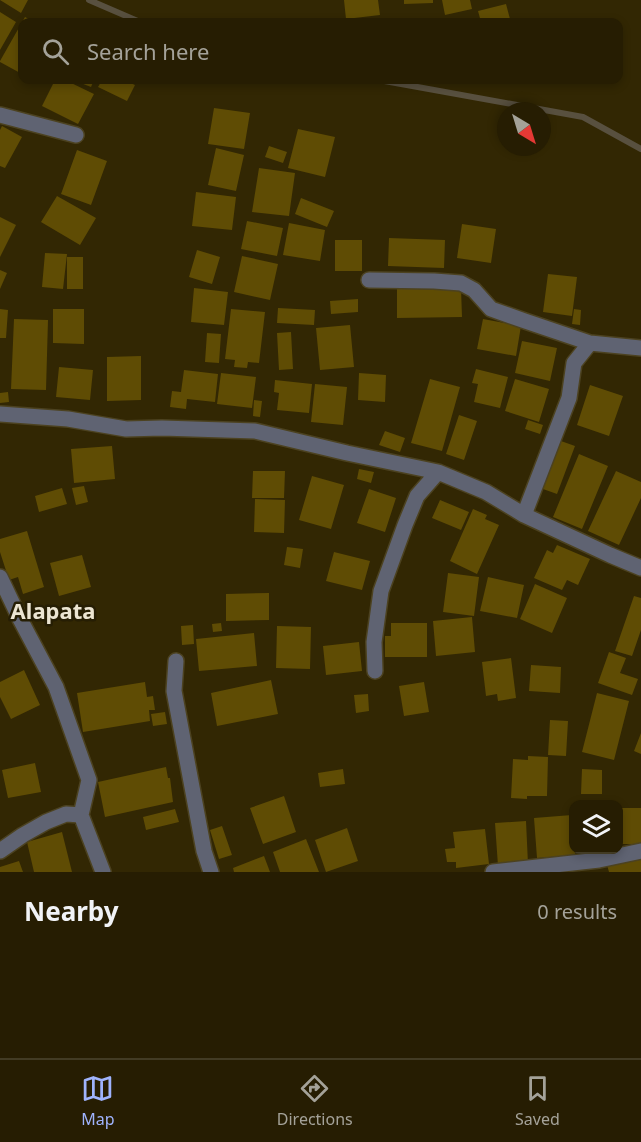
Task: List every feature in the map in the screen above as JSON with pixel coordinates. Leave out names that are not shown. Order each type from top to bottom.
[{"type":"street","points":[[0,115],[76,135]]},
{"type":"street","points":[[369,280],[434,280],[461,283],[474,290],[491,309],[590,343],[641,348]]},
{"type":"street","points":[[524,515],[569,398],[574,363],[590,343]]},
{"type":"street","points":[[0,414],[68,419],[126,429],[255,431],[438,472],[486,492],[524,515],[641,568]]},
{"type":"street","points":[[375,671],[374,642],[381,591],[417,496],[438,472]]},
{"type":"street","points":[[0,577],[56,687],[89,780],[81,815],[103,872]]},
{"type":"street","points":[[176,661],[174,691],[204,851],[211,872]]},
{"type":"street","points":[[0,851],[46,822],[66,814],[81,815]]},
{"type":"street","points":[[493,872],[600,866],[641,851]]},
{"type":"building","points":[[0,0],[28,0],[21,13]]},
{"type":"building","points":[[344,0],[378,0],[380,15],[346,18]]},
{"type":"building","points":[[404,0],[433,0],[433,3],[404,4]]},
{"type":"building","points":[[442,0],[470,0],[472,9],[445,15]]},
{"type":"building","points":[[506,4],[510,18],[480,18],[478,11]]},
{"type":"building","points":[[0,12],[16,22],[0,50]]},
{"type":"building","points":[[18,29],[18,72],[0,61]]},
{"type":"building","points":[[53,84],[73,84],[94,94],[78,124],[42,106]]},
{"type":"building","points":[[100,84],[135,85],[127,101],[98,87]]},
{"type":"building","points":[[214,108],[250,113],[244,149],[208,144]]},
{"type":"building","points":[[2,126],[22,137],[5,168],[0,166]]},
{"type":"building","points":[[298,129],[335,137],[325,177],[288,168]]},
{"type":"building","points":[[269,146],[287,152],[283,163],[265,157]]},
{"type":"building","points":[[216,148],[244,155],[236,191],[208,185]]},
{"type":"building","points":[[77,150],[107,161],[91,205],[61,194]]},
{"type":"building","points":[[259,168],[295,173],[289,216],[252,212]]},
{"type":"building","points":[[196,192],[236,197],[232,230],[192,226]]},
{"type":"building","points":[[57,196],[96,218],[80,245],[41,222]]},
{"type":"building","points":[[301,198],[334,211],[327,227],[295,214]]},
{"type":"building","points":[[0,217],[16,225],[0,257]]},
{"type":"building","points":[[247,221],[283,228],[277,256],[241,249]]},
{"type":"building","points":[[289,223],[325,230],[320,261],[283,255]]},
{"type":"building","points":[[462,224],[496,229],[491,263],[457,258]]},
{"type":"building","points":[[389,238],[445,240],[444,268],[388,266]]},
{"type":"building","points":[[335,240],[362,240],[362,271],[335,271]]},
{"type":"building","points":[[197,250],[220,257],[212,284],[189,277]]},
{"type":"building","points":[[45,253],[67,254],[63,289],[42,287]]},
{"type":"building","points":[[242,256],[278,264],[270,300],[234,292]]},
{"type":"building","points":[[67,257],[83,257],[83,289],[67,289]]},
{"type":"building","points":[[0,270],[7,273],[0,289]]},
{"type":"building","points":[[548,274],[577,277],[572,316],[543,312]]},
{"type":"building","points":[[194,288],[228,292],[224,325],[191,322]]},
{"type":"building","points":[[461,288],[462,317],[397,318],[397,289]]},
{"type":"building","points":[[358,299],[358,312],[331,314],[330,301]]},
{"type":"building","points":[[278,308],[315,310],[314,325],[277,323]]},
{"type":"building","points":[[0,309],[8,310],[6,338],[0,338]]},
{"type":"building","points":[[53,309],[84,309],[84,344],[53,343]]},
{"type":"building","points":[[231,309],[265,312],[259,363],[248,362],[247,368],[234,367],[235,360],[225,359]]},
{"type":"building","points":[[574,309],[581,310],[580,325],[572,324]]},
{"type":"building","points":[[14,319],[48,320],[46,390],[11,389]]},
{"type":"building","points":[[483,319],[521,326],[516,356],[477,349]]},
{"type":"building","points":[[350,325],[354,367],[320,370],[316,328]]},
{"type":"building","points":[[291,332],[293,369],[279,370],[277,333]]},
{"type":"building","points":[[207,333],[221,334],[219,363],[205,362]]},
{"type":"building","points":[[522,341],[557,348],[550,381],[515,373]]},
{"type":"building","points":[[141,356],[141,400],[107,401],[107,357]]},
{"type":"building","points":[[59,367],[93,370],[90,400],[56,397]]},
{"type":"building","points":[[476,369],[508,377],[500,408],[474,402],[478,384],[472,383]]},
{"type":"building","points":[[184,370],[218,374],[215,402],[187,399],[186,409],[170,407],[172,391],[181,392]]},
{"type":"building","points":[[221,373],[256,377],[252,408],[217,404]]},
{"type":"building","points":[[359,373],[386,375],[385,402],[358,400]]},
{"type":"building","points":[[430,379],[460,387],[442,451],[411,443]]},
{"type":"building","points":[[515,379],[549,389],[539,422],[505,411]]},
{"type":"building","points":[[275,380],[312,384],[309,413],[277,410],[279,393],[274,392]]},
{"type":"building","points":[[315,384],[347,387],[343,425],[311,422]]},
{"type":"building","points":[[590,385],[623,396],[609,436],[577,425]]},
{"type":"building","points":[[8,392],[9,402],[0,403],[0,393]]},
{"type":"building","points":[[254,400],[262,401],[260,417],[253,416]]},
{"type":"building","points":[[459,415],[477,421],[464,460],[446,454]]},
{"type":"building","points":[[528,420],[543,425],[540,434],[525,429]]},
{"type":"building","points":[[385,431],[405,438],[400,452],[379,445]]},
{"type":"building","points":[[561,441],[575,446],[557,494],[543,489]]},
{"type":"building","points":[[112,446],[115,479],[74,483],[71,449]]},
{"type":"building","points":[[579,454],[608,466],[582,529],[553,517]]},
{"type":"building","points":[[359,469],[374,472],[371,483],[357,479]]},
{"type":"building","points":[[253,471],[285,471],[284,498],[252,498]]},
{"type":"building","points":[[616,471],[641,482],[641,498],[619,545],[588,531]]},
{"type":"building","points":[[312,476],[344,485],[331,529],[299,520]]},
{"type":"building","points":[[84,486],[88,502],[76,505],[72,488]]},
{"type":"building","points":[[62,488],[67,504],[39,512],[35,496]]},
{"type":"building","points":[[369,489],[396,498],[385,532],[357,523]]},
{"type":"building","points":[[255,499],[285,500],[284,533],[254,532]]},
{"type":"building","points":[[440,500],[469,512],[461,530],[432,518]]},
{"type":"building","points":[[473,509],[487,515],[485,519],[499,525],[477,574],[450,561]]},
{"type":"building","points":[[27,531],[44,587],[23,594],[18,577],[9,580],[0,552],[0,539]]},
{"type":"building","points":[[557,545],[590,559],[578,585],[567,580],[562,590],[534,578],[547,550],[553,553]]},
{"type":"building","points":[[287,547],[303,549],[300,568],[284,565]]},
{"type":"building","points":[[334,552],[370,561],[362,590],[326,581]]},
{"type":"building","points":[[82,555],[91,587],[59,596],[50,563]]},
{"type":"building","points":[[448,573],[479,577],[474,616],[443,612]]},
{"type":"building","points":[[488,577],[524,585],[517,618],[480,611]]},
{"type":"building","points":[[535,584],[567,598],[552,633],[520,619]]},
{"type":"building","points":[[269,593],[269,620],[226,621],[226,594]]},
{"type":"building","points":[[634,596],[641,598],[641,630],[632,656],[615,651]]},
{"type":"building","points":[[472,617],[475,652],[436,656],[433,621]]},
{"type":"building","points":[[221,623],[222,631],[213,632],[212,624]]},
{"type":"building","points":[[391,623],[427,623],[427,657],[385,657],[385,636],[391,636]]},
{"type":"building","points":[[193,625],[194,644],[182,645],[181,626]]},
{"type":"building","points":[[277,626],[311,627],[310,669],[276,668]]},
{"type":"building","points":[[254,633],[257,666],[199,671],[196,639]]},
{"type":"building","points":[[359,642],[362,671],[326,675],[323,646]]},
{"type":"building","points":[[609,652],[626,658],[620,673],[638,679],[632,695],[598,683]]},
{"type":"building","points":[[511,658],[516,698],[498,701],[497,694],[486,696],[482,662]]},
{"type":"building","points":[[531,665],[561,667],[560,693],[529,691]]},
{"type":"building","points":[[24,670],[40,705],[11,719],[0,697],[0,682]]},
{"type":"building","points":[[271,680],[278,714],[217,726],[211,693]]},
{"type":"building","points":[[145,682],[147,697],[153,696],[155,710],[149,710],[150,721],[83,732],[77,693]]},
{"type":"building","points":[[424,682],[429,712],[404,716],[399,686]]},
{"type":"building","points":[[597,693],[629,701],[614,760],[582,752]]},
{"type":"building","points":[[368,694],[369,711],[356,713],[354,695]]},
{"type":"building","points":[[165,712],[167,724],[153,726],[151,714]]},
{"type":"building","points":[[550,720],[568,721],[566,756],[548,755]]},
{"type":"building","points":[[641,733],[641,754],[634,751]]},
{"type":"building","points":[[528,756],[548,757],[547,796],[527,796],[527,799],[511,798],[513,759],[528,760]]},
{"type":"building","points":[[35,763],[41,792],[8,798],[2,770]]},
{"type":"building","points":[[166,767],[173,802],[105,817],[98,782]]},
{"type":"building","points":[[343,769],[345,784],[320,787],[318,773]]},
{"type":"building","points":[[582,769],[602,770],[602,794],[581,794]]},
{"type":"building","points":[[284,796],[296,832],[263,844],[250,808]]},
{"type":"building","points":[[623,808],[641,808],[641,844],[623,844]]},
{"type":"building","points":[[175,809],[179,822],[146,830],[143,817]]},
{"type":"building","points":[[569,815],[569,854],[575,855],[537,858],[534,818]]},
{"type":"building","points":[[526,821],[528,864],[498,866],[495,823]]},
{"type":"building","points":[[222,826],[232,855],[219,859],[210,830]]},
{"type":"building","points":[[347,828],[358,861],[326,872],[315,840]]},
{"type":"building","points":[[485,829],[489,864],[456,868],[456,862],[447,862],[445,849],[455,848],[453,832]]},
{"type":"building","points":[[62,832],[72,872],[34,872],[27,842]]},
{"type":"building","points":[[306,839],[319,872],[280,872],[273,852]]},
{"type":"building","points":[[264,856],[270,872],[234,872],[233,868]]},
{"type":"building","points":[[641,857],[641,872],[609,872],[607,865]]},
{"type":"building","points":[[19,861],[23,872],[0,872],[0,867]]},
{"type":"waterway","points":[[89,0],[131,18]]},
{"type":"waterway","points":[[401,84],[583,117],[641,149]]},
{"type":"district","name":"Alapata","points":[[53,611]]}]
